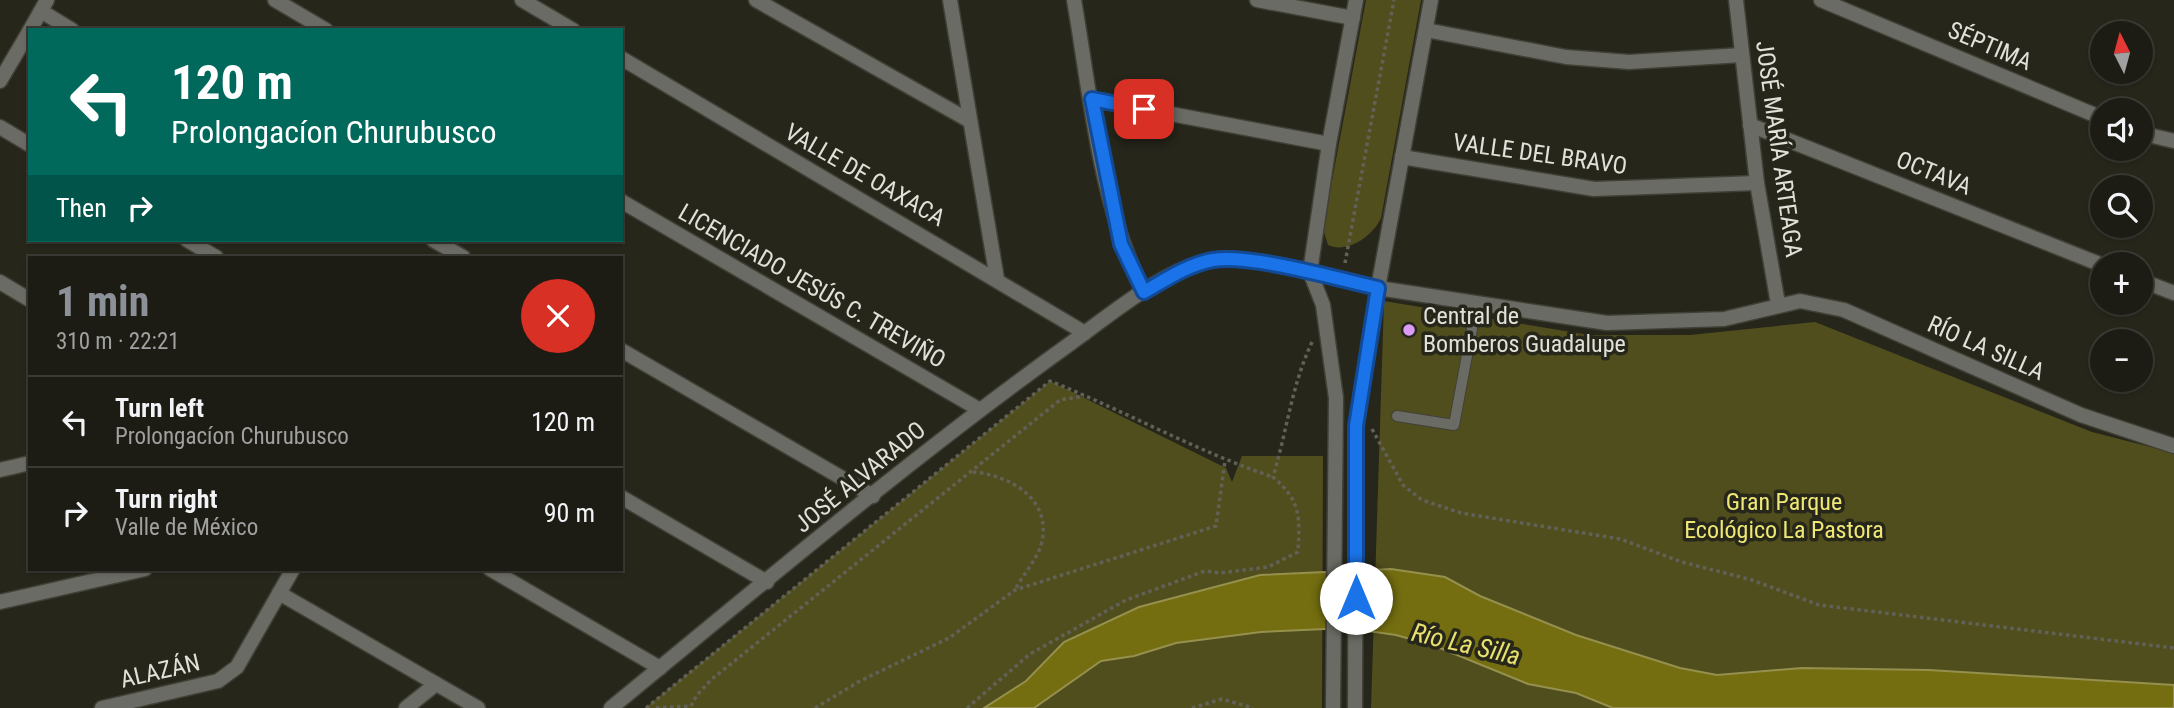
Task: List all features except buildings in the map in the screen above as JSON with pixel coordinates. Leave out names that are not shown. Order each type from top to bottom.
[{"type":"street","points":[[275,0],[323,28]]},
{"type":"street","points":[[522,0],[541,5],[570,28]]},
{"type":"street","points":[[756,0],[970,121]]},
{"type":"street","points":[[950,0],[997,279]]},
{"type":"street","points":[[1074,0],[1121,244],[1144,292]]},
{"type":"street","points":[[1257,0],[1353,18]]},
{"type":"street","points":[[1333,708],[1336,514],[1334,373],[1323,305],[1310,272],[1329,144],[1356,0]]},
{"type":"street","points":[[1355,708],[1356,426],[1378,288],[1431,0]]},
{"type":"street","name":"JOSÉ MARÍA ARTEAGA","points":[[1736,0],[1757,183],[1778,304]]},
{"type":"street","name":"SÉPTIMA","points":[[1821,0],[2090,113]]},
{"type":"street","points":[[31,28],[44,6],[70,28]]},
{"type":"street","points":[[1426,30],[1566,57],[1629,62],[1742,55]]},
{"type":"street","points":[[0,81],[28,33]]},
{"type":"street","name":"VALLE DE OAXACA","points":[[623,59],[1085,333]]},
{"type":"street","points":[[1092,99],[1329,144]]},
{"type":"street","name":"OCTAVA","points":[[1750,125],[2090,260]]},
{"type":"street","points":[[0,127],[28,144]]},
{"type":"street","points":[[2153,135],[2174,141]]},
{"type":"street","name":"VALLE DEL BRAVO","points":[[1402,157],[1594,189],[1757,183]]},
{"type":"street","name":"LICENCIADO JESÚS C. TREVIÑO","points":[[623,202],[979,410]]},
{"type":"street","points":[[190,242],[214,256]]},
{"type":"street","points":[[436,242],[458,256]]},
{"type":"street","name":"JOSÉ ALVARADO","points":[[611,708],[979,410],[1144,292],[1182,271],[1212,260],[1231,260],[1310,272],[1378,288],[1477,302]]},
{"type":"street","points":[[0,282],[28,299]]},
{"type":"street","points":[[2153,285],[2174,293]]},
{"type":"street","name":"RÍO LA SILLA","points":[[1477,302],[1567,318],[1639,323],[1724,319],[1778,304],[1800,301],[1828,305],[2081,415],[2174,446]]},
{"type":"street","points":[[623,351],[873,496]]},
{"type":"street","points":[[0,470],[28,464]]},
{"type":"street","points":[[623,498],[767,582]]},
{"type":"street","points":[[0,602],[136,571]]},
{"type":"street","name":"ALAZÁN","points":[[102,708],[218,681],[237,667],[292,571]]},
{"type":"street","points":[[493,571],[660,668]]},
{"type":"street","points":[[279,593],[478,708]]},
{"type":"street","points":[[406,708],[436,684]]},
{"type":"lane","points":[[1397,416],[1454,425],[1477,302]]},
{"type":"path","points":[[1342,279],[1394,0]]},
{"type":"path","points":[[1273,477],[1286,432],[1299,368],[1315,335]]},
{"type":"path","points":[[646,708],[1049,381],[1225,461],[1273,477],[1290,492],[1299,523],[1298,552],[1268,567],[1220,573],[1205,571],[1126,600],[1030,654],[967,708]]},
{"type":"path","points":[[656,708],[692,707],[696,695],[712,679],[1060,400],[1086,396]]},
{"type":"path","points":[[1372,429],[1403,485],[1422,500],[1461,513],[1620,539],[1682,562],[1752,580],[1819,605],[2174,649]]},
{"type":"path","points":[[815,708],[860,681],[949,638],[1015,590],[1216,526],[1225,461]]},
{"type":"path","points":[[971,472],[992,474],[1014,481],[1033,499],[1043,521],[1041,546],[1015,590]]},
{"type":"path","points":[[1192,708],[1223,699],[1253,708]]},
{"type":"green space","points":[[1366,0],[1421,0],[1381,218],[1372,231],[1359,242],[1335,247],[1328,245],[1323,229]]},
{"type":"green space","name":"Gran Parque Ecológico La Pastora","points":[[1384,301],[1589,335],[1690,335],[1815,322],[2092,432],[2174,453],[2174,708],[1371,708]]},
{"type":"green space","points":[[1050,381],[1226,468],[1232,482],[1242,456],[1323,456],[1322,708],[645,708]]},
{"type":"water","name":"Río La Silla","points":[[1391,569],[1445,577],[1480,596],[1576,635],[1680,668],[1717,675],[1802,668],[1929,670],[2174,685],[2174,708],[1613,708],[1576,693],[1528,684],[1435,646],[1396,635],[1347,628],[1261,632],[1176,643],[1134,656],[1101,661],[1034,708],[984,708],[1026,681],[1064,642],[1139,607],[1260,575]]},
{"type":"place","name":"Central de Bomberos Guadalupe","points":[[1409,330]]},
{"type":"route","points":[[1144,109],[1092,99],[1105,177],[1121,244],[1144,292],[1182,271],[1201,263],[1222,259],[1310,272],[1378,288],[1356,426],[1356,598]]}]
